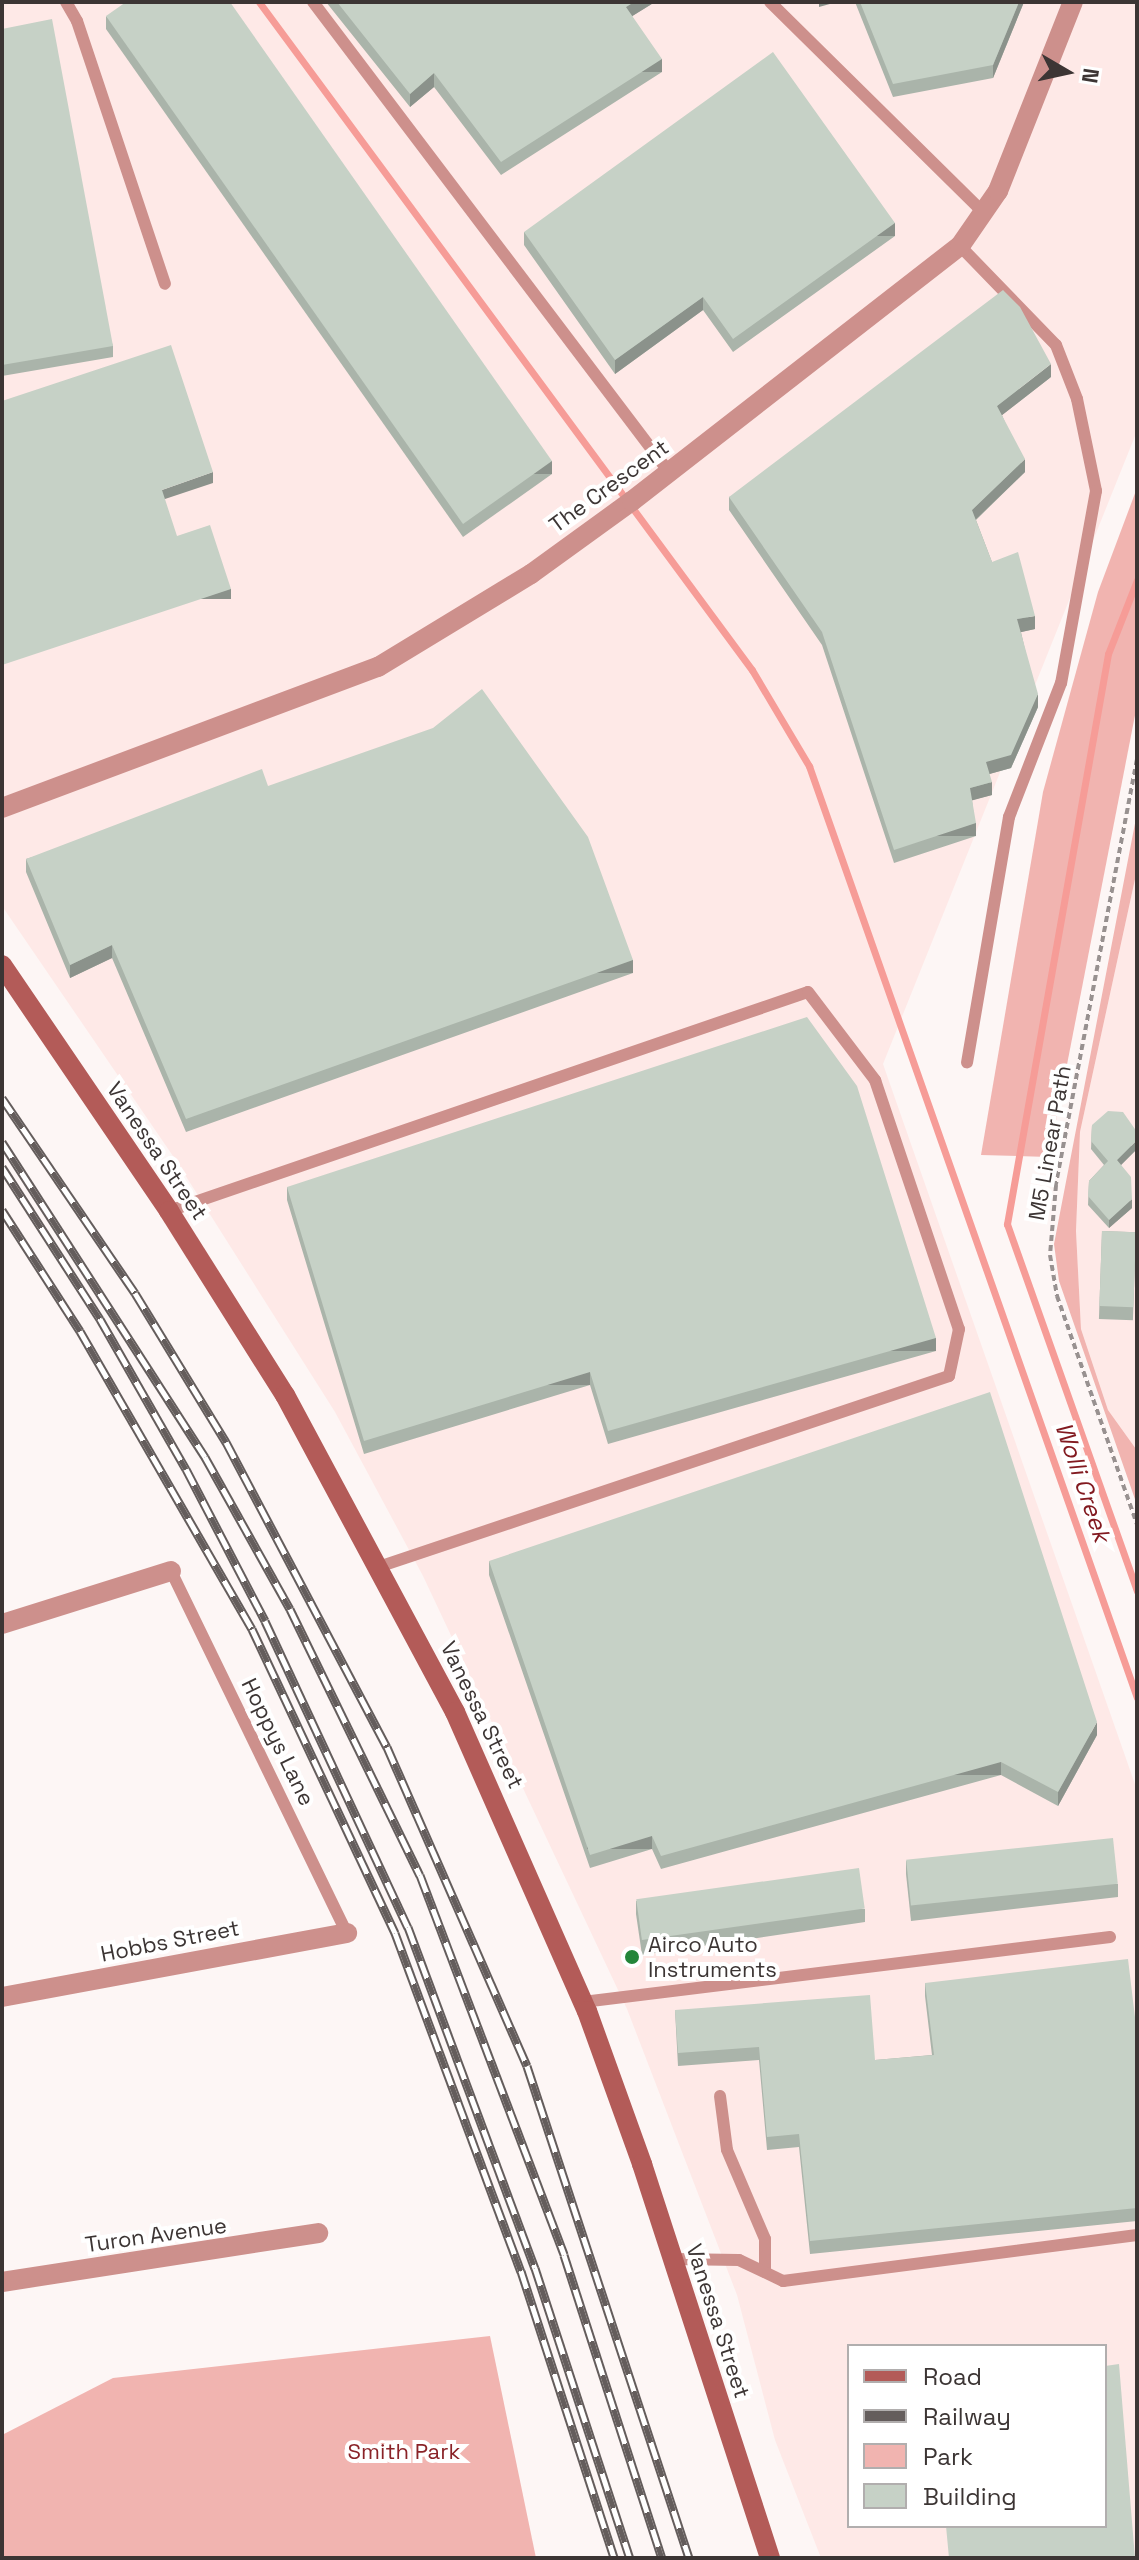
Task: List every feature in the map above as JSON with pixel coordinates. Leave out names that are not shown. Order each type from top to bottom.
[{"type":"main road","name":"Vanessa Street","points":[[2,965],[169,1211],[285,1395],[381,1566],[490,1786],[583,2002],[674,2259],[770,2558]]},
{"type":"street","name":"The Crescent","points":[[2,808],[378,667],[531,574],[632,501],[960,246],[998,191],[1073,2]]},
{"type":"street","points":[[2,1624],[171,1571]]},
{"type":"street","name":"Hobbs Street","points":[[2,1997],[347,1933]]},
{"type":"street","name":"Turon Avenue","points":[[2,2282],[318,2233]]},
{"type":"lane","points":[[66,2],[77,21],[165,284]]},
{"type":"lane","points":[[313,2],[669,472]]},
{"type":"lane","points":[[770,2],[983,212]]},
{"type":"lane","points":[[960,246],[1056,345],[1077,399],[1096,491],[1061,683],[1009,817],[967,1062]]},
{"type":"lane","points":[[169,1211],[808,992],[875,1080],[959,1329],[949,1376],[381,1566]]},
{"type":"lane","name":"Hoppys Lane","points":[[171,1571],[347,1933]]},
{"type":"lane","points":[[583,2002],[1110,1937]]},
{"type":"lane","points":[[720,2096],[727,2150],[765,2239],[765,2272]]},
{"type":"lane","points":[[674,2259],[739,2260],[783,2281],[1137,2235]]},
{"type":"path","name":"M5 Linear Path","points":[[1137,759],[1054,1201],[1050,1255],[1057,1296],[1137,1524]]},
{"type":"shaded area","points":[[2,2],[1137,2],[1137,431],[883,1064],[1137,1790],[1137,2558],[821,2558],[775,2440],[737,2295],[627,2009],[423,1576],[335,1412],[175,1159],[2,906]]},
{"type":"shaded area","points":[[1137,870],[1137,1466],[1136,1449],[1108,1410],[1081,1329],[1076,1231],[1080,1132]]},
{"type":"green space","points":[[1137,488],[1137,705],[1049,1157],[981,1155],[1043,792],[1098,592]]},
{"type":"green space","points":[[1137,813],[1137,870],[1080,1132],[1076,1231],[1081,1329],[1108,1410],[1136,1449],[1137,1505],[1059,1281],[1054,1244]]},
{"type":"green space","name":"Smith Park","points":[[490,2336],[536,2558],[2,2558],[2,2435],[113,2378]]},
{"type":"building","points":[[126,2],[230,2],[552,461],[463,524],[106,16]]},
{"type":"building","points":[[337,2],[634,2],[626,7],[662,59],[501,162],[434,73],[410,94]]},
{"type":"building","points":[[860,2],[1019,2],[993,65],[893,84]]},
{"type":"building","points":[[52,19],[113,346],[2,365],[2,29]]},
{"type":"building","points":[[773,52],[895,223],[733,339],[703,297],[615,360],[524,232]]},
{"type":"building","points":[[1003,290],[1020,307],[1051,364],[997,406],[1025,459],[972,510],[992,562],[1018,552],[1035,616],[1017,619],[1038,694],[1011,755],[986,762],[992,782],[970,788],[976,823],[894,850],[822,632],[729,497]]},
{"type":"building","points":[[171,345],[213,472],[162,490],[177,536],[210,525],[231,589],[2,665],[2,401]]},
{"type":"building","points":[[482,689],[588,837],[633,960],[186,1119],[112,945],[70,965],[26,859],[262,769],[268,786],[433,728]]},
{"type":"building","points":[[807,1017],[857,1086],[936,1338],[608,1431],[590,1372],[364,1441],[287,1187]]},
{"type":"building","points":[[1108,1111],[1123,1112],[1137,1132],[1137,1140],[1117,1160],[1131,1177],[1132,1199],[1109,1220],[1088,1196],[1089,1181],[1108,1161],[1091,1141],[1092,1125]]},
{"type":"building","points":[[1102,1231],[1136,1232],[1133,1307],[1099,1306]]},
{"type":"building","points":[[990,1392],[1097,1722],[1058,1792],[1001,1762],[661,1856],[652,1836],[590,1855],[489,1561]]},
{"type":"building","points":[[1113,1838],[1118,1884],[911,1905],[906,1860]]},
{"type":"building","points":[[859,1868],[865,1909],[642,1940],[636,1899]]},
{"type":"building","points":[[1128,1959],[1137,2034],[1137,2208],[810,2241],[799,2134],[767,2137],[759,2047],[678,2053],[675,2010],[870,1995],[875,2060],[934,2055],[925,1983]]},
{"type":"building","points":[[1119,2364],[1135,2558],[949,2558],[946,2528],[1107,2528],[1107,2366]]},
{"type":"waterway","name":"Wolli Creek","points":[[259,2],[752,670],[809,766],[1137,1698]]},
{"type":"waterway","name":"Wolli Creek","points":[[1137,580],[1108,654],[1007,1224],[1137,1592]]},
{"type":"railway","points":[[2,1098],[135,1293],[226,1442],[387,1747],[527,2066],[689,2558]]},
{"type":"railway","points":[[2,1142],[205,1457],[290,1609],[420,1875],[564,2255],[662,2558]]},
{"type":"railway","points":[[2,1167],[100,1319],[186,1469],[265,1621],[408,1927],[535,2268],[630,2558]]},
{"type":"railway","points":[[2,1210],[80,1331],[252,1629],[395,1933],[521,2271],[614,2558]]},
{"type":"place","name":"Airco Auto Instruments","points":[[632,1957]]}]
